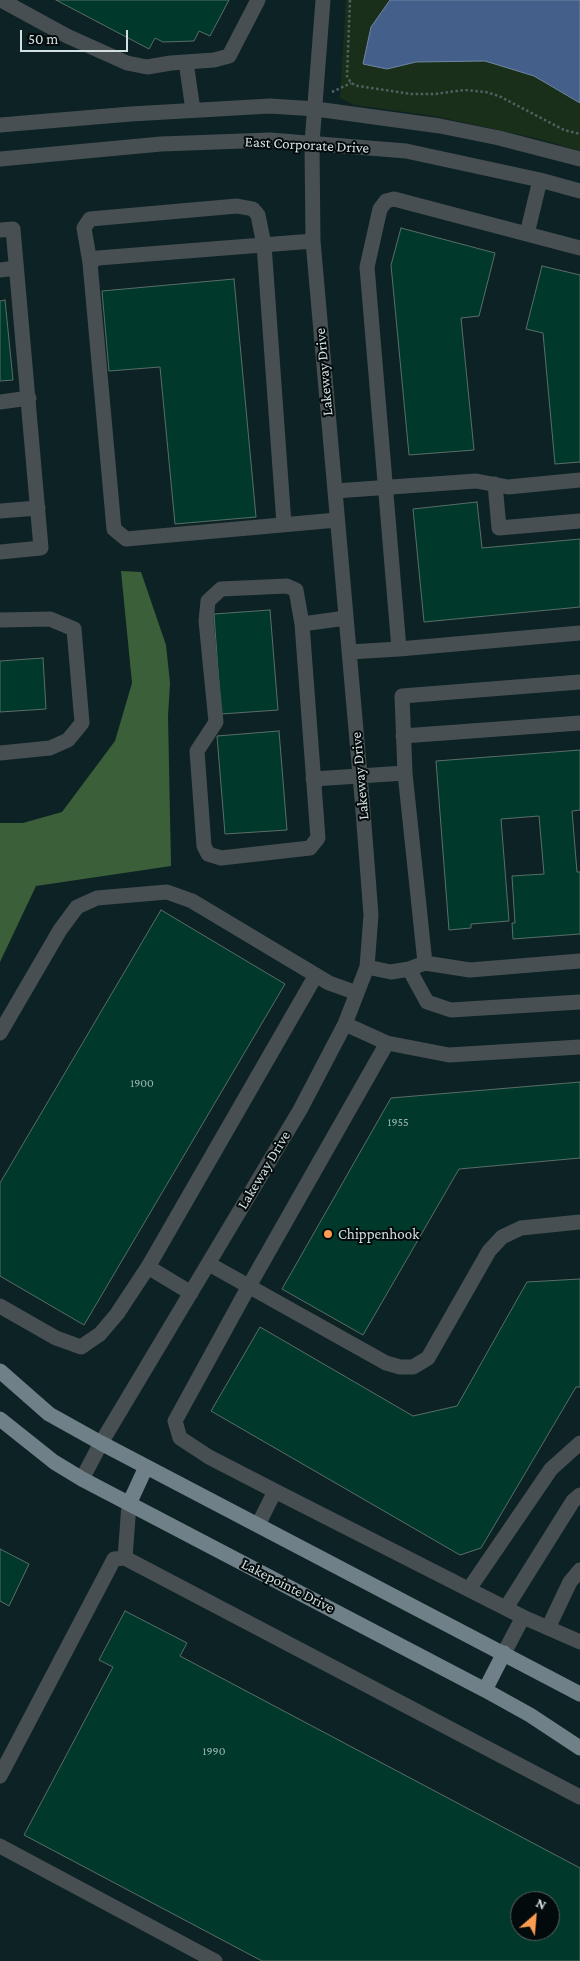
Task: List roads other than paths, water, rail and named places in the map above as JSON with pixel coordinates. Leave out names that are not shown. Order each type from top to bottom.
[{"type":"main road","points":[[0,1371],[49,1414],[101,1443],[580,1694]]},
{"type":"main road","name":"Lakepointe Drive","points":[[0,1419],[54,1462],[82,1479],[485,1690],[530,1715],[580,1748]]},
{"type":"main road","points":[[129,1504],[146,1467]]},
{"type":"main road","points":[[485,1690],[504,1653]]},
{"type":"street","points":[[2,0],[67,36],[127,63],[147,67],[214,60],[229,56],[258,0]]},
{"type":"street","name":"Lakeway Drive","points":[[82,1479],[101,1443],[300,1110],[345,1024],[367,967],[371,915],[312,241],[312,142],[324,0]]},
{"type":"street","points":[[186,62],[193,110]]},
{"type":"street","points":[[0,125],[270,106],[316,110],[449,128],[580,158]]},
{"type":"street","name":"East Corporate Drive","points":[[0,159],[161,144],[270,140],[312,142],[406,151],[540,180],[580,191]]},
{"type":"street","points":[[527,234],[540,180]]},
{"type":"street","points":[[399,649],[367,267],[380,209],[386,202],[394,199],[580,248]]},
{"type":"street","points":[[284,524],[264,245],[258,215],[253,209],[237,206],[90,219],[84,228],[90,263],[114,529],[126,539],[337,520]]},
{"type":"street","points":[[0,230],[13,229],[41,548],[0,552]]},
{"type":"street","points":[[90,263],[98,258],[312,241]]},
{"type":"street","points":[[0,270],[16,268]]},
{"type":"street","points":[[0,402],[28,398]]},
{"type":"street","points":[[335,491],[476,481],[508,487],[580,480]]},
{"type":"street","points":[[495,484],[500,528],[580,521]]},
{"type":"street","points":[[0,511],[38,508]]},
{"type":"street","points":[[287,586],[296,590],[302,624],[318,838],[310,848],[221,858],[208,854],[204,846],[197,751],[216,722],[206,621],[208,600],[221,589],[287,586]]},
{"type":"street","points":[[302,624],[346,618]]},
{"type":"street","points":[[0,620],[50,619],[74,629],[82,723],[68,740],[50,748],[0,753]]},
{"type":"street","points":[[349,652],[580,633]]},
{"type":"street","points":[[425,963],[405,773],[402,696],[580,682]]},
{"type":"street","points":[[404,736],[580,723]]},
{"type":"street","points":[[313,779],[405,773]]},
{"type":"street","points":[[0,1034],[60,930],[77,907],[97,898],[167,892],[192,901],[316,976],[357,993]]},
{"type":"street","points":[[367,967],[391,972],[409,969],[425,963],[470,970],[580,961]]},
{"type":"street","points":[[409,969],[427,1002],[451,1010],[580,1002]]},
{"type":"street","points":[[0,1306],[56,1338],[81,1347],[100,1334],[117,1314],[148,1268],[316,976]]},
{"type":"street","points":[[345,1024],[387,1043],[449,1055],[580,1047]]},
{"type":"street","points":[[387,1043],[175,1421],[180,1438],[209,1457],[275,1491],[523,1617],[580,1642]]},
{"type":"street","points":[[209,1264],[386,1363],[400,1367],[412,1367],[428,1358],[488,1251],[502,1237],[521,1228],[580,1222]]},
{"type":"street","points":[[148,1268],[191,1293]]},
{"type":"street","points":[[469,1589],[551,1469],[580,1443]]},
{"type":"street","points":[[258,1525],[275,1491]]},
{"type":"street","points":[[506,1608],[573,1501],[580,1495]]},
{"type":"street","points":[[125,1558],[129,1504]]},
{"type":"street","points":[[0,1776],[114,1559],[125,1558],[580,1797]]},
{"type":"street","points":[[548,1628],[570,1582],[580,1570]]},
{"type":"street","points":[[504,1653],[523,1617]]},
{"type":"street","points":[[0,1846],[215,1961]]},
{"type":"water","points":[[390,0],[580,0],[580,103],[534,76],[485,61],[416,62],[387,69],[363,64],[371,27]]},
{"type":"place","name":"Chippenhook","points":[[328,1234]]}]
